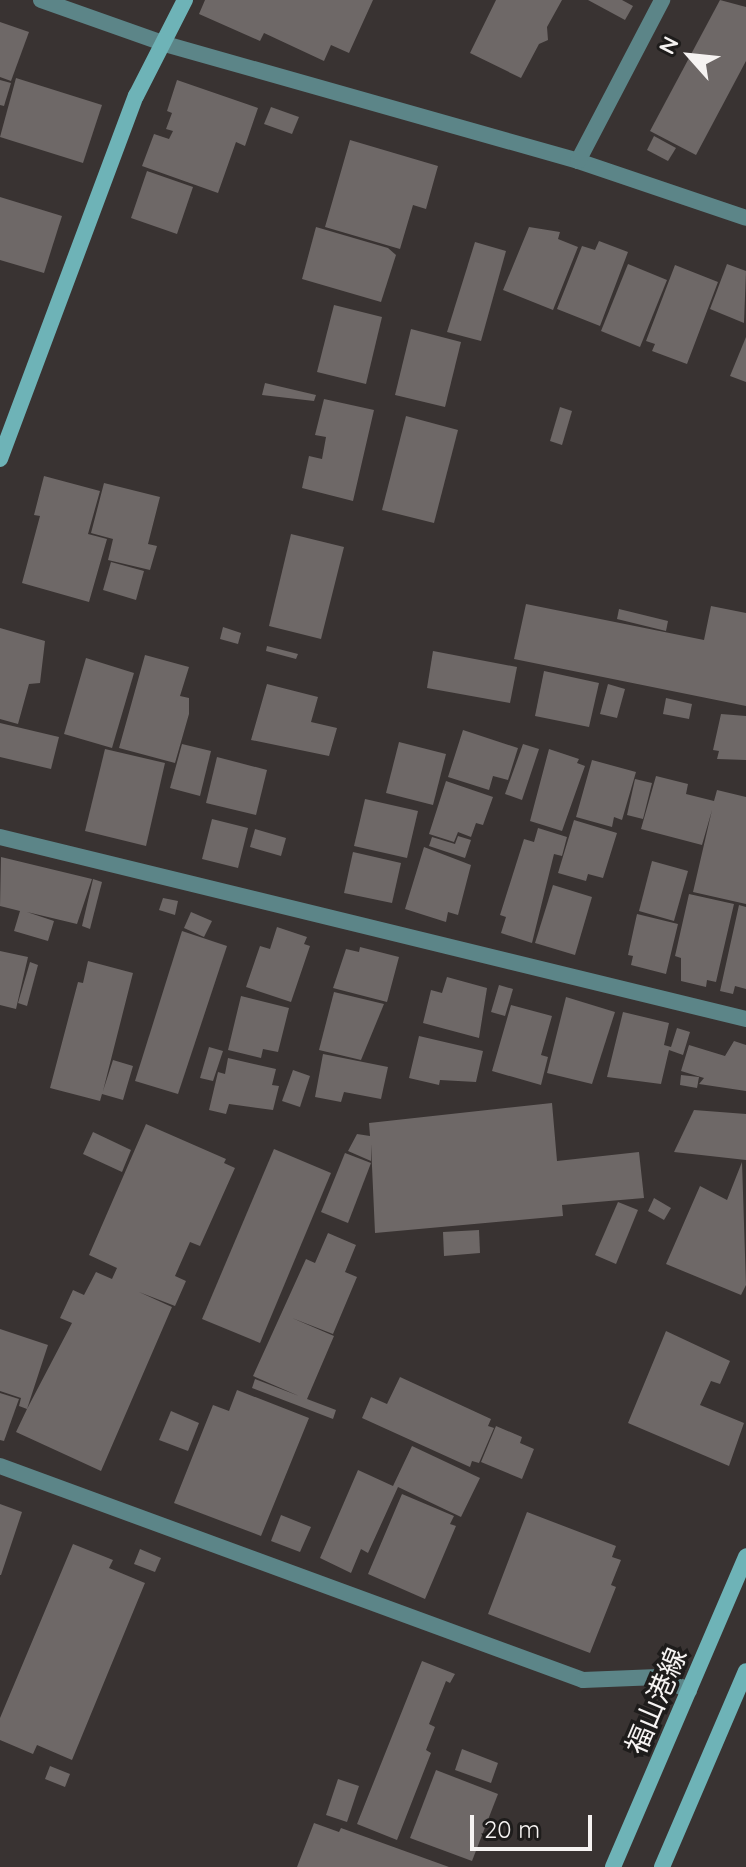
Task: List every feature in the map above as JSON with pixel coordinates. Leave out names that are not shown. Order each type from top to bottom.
[{"type":"main road","points":[[0,459],[136,96],[185,0]]},
{"type":"main road","name":"福山港線","points":[[613,1867],[746,1556]]},
{"type":"main road","points":[[662,1867],[746,1671]]},
{"type":"street","points":[[41,0],[165,44],[578,161],[746,218]]},
{"type":"street","points":[[578,161],[662,0]]},
{"type":"street","points":[[0,837],[746,1019]]},
{"type":"street","points":[[0,1466],[583,1680],[658,1677],[689,1690]]},
{"type":"building","points":[[205,0],[373,0],[349,53],[331,45],[324,61],[264,33],[260,41],[199,14]]},
{"type":"building","points":[[496,0],[562,0],[547,27],[548,40],[539,44],[521,78],[470,53]]},
{"type":"building","points":[[588,0],[622,0],[633,6],[625,20]]},
{"type":"building","points":[[720,0],[746,7],[746,61],[696,155],[650,131]]},
{"type":"building","points":[[0,22],[29,32],[11,81],[0,77]]},
{"type":"building","points":[[16,78],[102,105],[83,163],[0,137]]},
{"type":"building","points":[[0,80],[11,83],[4,106],[0,105]]},
{"type":"building","points":[[177,80],[258,108],[245,146],[236,142],[218,193],[142,166],[154,134],[169,139],[173,131],[166,129],[172,113],[167,111]]},
{"type":"building","points":[[271,107],[299,117],[292,134],[264,124]]},
{"type":"building","points":[[654,136],[676,148],[668,161],[647,150]]},
{"type":"building","points":[[350,140],[438,166],[426,209],[413,205],[400,249],[325,227]]},
{"type":"building","points":[[147,171],[193,187],[177,234],[131,218]]},
{"type":"building","points":[[0,197],[62,216],[44,273],[0,260]]},
{"type":"building","points":[[316,227],[388,248],[396,255],[381,302],[302,279]]},
{"type":"building","points":[[529,227],[560,232],[558,239],[578,247],[553,310],[503,290]]},
{"type":"building","points":[[599,241],[628,252],[600,326],[557,309],[582,246],[595,250]]},
{"type":"building","points":[[475,242],[506,251],[481,341],[447,332]]},
{"type":"building","points":[[628,264],[667,280],[640,347],[601,331]]},
{"type":"building","points":[[727,264],[746,271],[744,323],[710,309]]},
{"type":"building","points":[[675,265],[718,282],[687,364],[652,351],[655,344],[646,341]]},
{"type":"building","points":[[334,305],[382,317],[366,384],[317,372]]},
{"type":"building","points":[[411,329],[461,342],[445,407],[395,395]]},
{"type":"building","points":[[746,337],[746,382],[730,376]]},
{"type":"building","points":[[265,383],[316,395],[314,401],[262,395]]},
{"type":"building","points":[[324,399],[374,410],[353,501],[302,488],[309,456],[322,459],[326,437],[315,435]]},
{"type":"building","points":[[560,407],[572,411],[562,445],[550,441]]},
{"type":"building","points":[[406,416],[458,430],[434,523],[382,510]]},
{"type":"building","points":[[44,476],[100,491],[88,534],[107,539],[89,602],[22,583],[40,516],[34,515]]},
{"type":"building","points":[[104,483],[160,497],[148,544],[157,546],[150,570],[108,560],[113,539],[91,533]]},
{"type":"building","points":[[291,534],[344,547],[321,639],[269,626]]},
{"type":"building","points":[[111,562],[144,571],[136,600],[103,590]]},
{"type":"building","points":[[526,604],[704,640],[711,606],[746,613],[746,706],[514,659]]},
{"type":"building","points":[[619,609],[668,621],[666,631],[617,619]]},
{"type":"building","points":[[223,627],[241,633],[238,644],[220,639]]},
{"type":"building","points":[[0,628],[45,641],[40,683],[29,684],[18,724],[0,719]]},
{"type":"building","points":[[267,646],[298,654],[296,659],[266,651]]},
{"type":"building","points":[[433,651],[517,667],[510,703],[427,688]]},
{"type":"building","points":[[145,655],[189,667],[180,696],[189,698],[189,714],[175,763],[119,748]]},
{"type":"building","points":[[86,658],[134,673],[112,748],[64,734]]},
{"type":"building","points":[[544,671],[599,683],[589,727],[535,716]]},
{"type":"building","points":[[267,684],[318,697],[311,722],[337,728],[329,756],[251,740]]},
{"type":"building","points":[[608,684],[625,689],[617,718],[600,714]]},
{"type":"building","points":[[666,698],[692,704],[689,719],[663,714]]},
{"type":"building","points":[[721,714],[746,716],[746,760],[717,759],[719,751],[713,750]]},
{"type":"building","points":[[0,723],[59,737],[51,769],[0,757]]},
{"type":"building","points":[[463,730],[518,748],[508,780],[493,776],[489,790],[448,777]]},
{"type":"building","points":[[399,742],[446,754],[433,805],[386,793]]},
{"type":"building","points":[[182,744],[211,751],[200,796],[170,788]]},
{"type":"building","points":[[523,744],[539,749],[522,800],[505,794]]},
{"type":"building","points":[[105,749],[165,763],[146,846],[85,831]]},
{"type":"building","points":[[549,749],[579,759],[577,763],[585,766],[562,831],[530,821]]},
{"type":"building","points":[[217,757],[267,770],[256,815],[206,803]]},
{"type":"building","points":[[592,760],[636,772],[622,820],[614,817],[612,827],[576,817]]},
{"type":"building","points":[[656,776],[688,784],[686,794],[714,801],[717,790],[746,797],[746,904],[693,892],[712,810],[702,845],[641,829]]},
{"type":"building","points":[[635,779],[652,783],[643,819],[627,815]]},
{"type":"building","points":[[446,781],[493,797],[483,825],[476,823],[471,837],[458,832],[454,842],[429,834]]},
{"type":"building","points":[[365,799],[418,811],[407,858],[354,846]]},
{"type":"building","points":[[212,819],[248,828],[238,868],[202,859]]},
{"type":"building","points":[[574,820],[617,833],[603,878],[588,874],[586,881],[558,873]]},
{"type":"building","points":[[538,828],[567,837],[562,856],[554,854],[532,943],[501,933],[506,917],[500,915],[524,839],[534,842]]},
{"type":"building","points":[[255,829],[286,838],[281,856],[250,847]]},
{"type":"building","points":[[458,836],[471,840],[465,858],[429,846],[432,837],[455,844]]},
{"type":"building","points":[[424,847],[471,865],[458,915],[448,912],[446,922],[405,909]]},
{"type":"building","points":[[353,852],[401,863],[392,903],[344,893]]},
{"type":"building","points":[[1,857],[92,879],[77,924],[27,912],[54,921],[48,941],[14,931],[20,911],[0,906]]},
{"type":"building","points":[[652,861],[688,871],[674,921],[639,911]]},
{"type":"building","points":[[93,879],[102,882],[90,929],[82,926]]},
{"type":"building","points":[[553,885],[592,897],[575,955],[535,943]]},
{"type":"building","points":[[689,894],[734,904],[716,982],[707,980],[706,987],[681,981],[681,958],[675,956]]},
{"type":"building","points":[[163,898],[178,901],[175,915],[159,910]]},
{"type":"building","points":[[739,905],[746,907],[746,989],[735,986],[733,994],[720,991]]},
{"type":"building","points":[[191,912],[212,921],[204,937],[184,928]]},
{"type":"building","points":[[637,914],[678,924],[666,974],[631,965],[633,956],[628,955]]},
{"type":"building","points":[[277,927],[307,937],[304,944],[310,946],[291,1002],[246,987],[260,946],[270,949]]},
{"type":"building","points":[[182,931],[227,946],[178,1094],[135,1081]]},
{"type":"building","points":[[360,947],[399,957],[387,1002],[333,988],[346,949],[359,952]]},
{"type":"building","points":[[0,951],[28,957],[16,1009],[0,1005]]},
{"type":"building","points":[[88,961],[133,973],[103,1091],[113,1060],[133,1066],[123,1100],[102,1094],[100,1101],[50,1088],[78,982],[83,983]]},
{"type":"building","points":[[30,962],[38,965],[27,1006],[18,1003]]},
{"type":"building","points":[[447,977],[487,988],[479,1038],[423,1023],[431,990],[442,993]]},
{"type":"building","points":[[499,985],[513,989],[505,1016],[491,1012]]},
{"type":"building","points":[[334,992],[384,1004],[361,1060],[319,1050]]},
{"type":"building","points":[[241,996],[289,1008],[278,1052],[263,1049],[261,1058],[228,1050]]},
{"type":"building","points":[[566,997],[615,1012],[592,1084],[547,1073]]},
{"type":"building","points":[[511,1005],[552,1016],[541,1055],[548,1057],[541,1085],[492,1071]]},
{"type":"building","points":[[623,1012],[669,1023],[664,1045],[671,1047],[677,1028],[690,1032],[683,1055],[669,1050],[661,1084],[607,1077]]},
{"type":"building","points":[[419,1036],[483,1051],[476,1082],[440,1080],[439,1085],[409,1078]]},
{"type":"building","points":[[734,1041],[746,1045],[746,1091],[699,1084],[704,1078],[681,1071],[689,1045],[725,1056]]},
{"type":"building","points":[[209,1047],[223,1051],[213,1081],[200,1078]]},
{"type":"building","points":[[323,1054],[388,1067],[381,1099],[344,1092],[341,1102],[315,1097]]},
{"type":"building","points":[[228,1058],[276,1069],[272,1085],[279,1086],[273,1110],[229,1104],[226,1114],[209,1110],[218,1072],[225,1074]]},
{"type":"building","points":[[293,1070],[310,1076],[300,1107],[282,1101]]},
{"type":"building","points":[[681,1075],[699,1077],[697,1088],[680,1085]]},
{"type":"building","points":[[552,1103],[557,1161],[639,1152],[644,1198],[562,1205],[563,1216],[375,1233],[371,1144],[371,1161],[348,1151],[357,1134],[370,1136],[369,1123]]},
{"type":"building","points":[[694,1110],[746,1114],[746,1160],[674,1152]]},
{"type":"building","points":[[146,1124],[226,1159],[224,1163],[235,1168],[200,1246],[190,1242],[175,1276],[186,1281],[175,1306],[139,1292],[172,1307],[101,1471],[16,1432],[72,1323],[60,1318],[73,1290],[84,1295],[96,1272],[112,1279],[117,1268],[89,1255]]},
{"type":"building","points":[[93,1132],[131,1150],[122,1172],[83,1154]]},
{"type":"building","points":[[274,1149],[331,1173],[260,1343],[202,1319]]},
{"type":"building","points":[[345,1153],[371,1163],[348,1223],[321,1212]]},
{"type":"building","points":[[742,1162],[746,1285],[741,1295],[666,1264],[700,1186],[727,1200]]},
{"type":"building","points":[[654,1198],[671,1208],[664,1220],[648,1211]]},
{"type":"building","points":[[618,1202],[638,1210],[616,1264],[595,1255]]},
{"type":"building","points":[[479,1230],[480,1253],[444,1256],[443,1232]]},
{"type":"building","points":[[328,1233],[356,1245],[345,1272],[357,1277],[333,1334],[292,1318],[334,1336],[307,1399],[336,1410],[333,1419],[252,1388],[255,1379],[299,1396],[253,1376],[306,1259],[315,1263]]},
{"type":"building","points":[[0,1329],[48,1345],[27,1409],[19,1406],[21,1398],[0,1391]]},
{"type":"building","points":[[666,1331],[730,1361],[720,1384],[711,1381],[700,1405],[744,1423],[729,1466],[628,1423]]},
{"type":"building","points":[[400,1377],[491,1419],[488,1426],[494,1428],[479,1463],[472,1461],[470,1467],[362,1418],[371,1397],[387,1404]]},
{"type":"building","points":[[237,1390],[309,1418],[261,1536],[174,1503],[213,1405],[229,1411]]},
{"type":"building","points":[[0,1393],[19,1399],[4,1441],[0,1440]]},
{"type":"building","points":[[171,1411],[199,1423],[188,1451],[159,1440]]},
{"type":"building","points":[[496,1426],[522,1437],[520,1443],[534,1449],[522,1479],[481,1462]]},
{"type":"building","points":[[412,1446],[480,1478],[461,1517],[398,1487],[368,1553],[361,1549],[351,1573],[320,1558],[358,1470],[393,1486]]},
{"type":"building","points":[[402,1494],[454,1516],[450,1524],[456,1526],[425,1599],[368,1574]]},
{"type":"building","points":[[0,1504],[22,1512],[1,1575],[0,1575]]},
{"type":"building","points":[[527,1512],[616,1546],[612,1557],[621,1560],[611,1585],[616,1587],[590,1653],[488,1614]]},
{"type":"building","points":[[281,1515],[311,1527],[300,1552],[271,1541]]},
{"type":"building","points":[[73,1544],[113,1560],[109,1568],[145,1583],[72,1760],[37,1745],[33,1754],[0,1740],[0,1718]]},
{"type":"building","points":[[140,1549],[161,1558],[155,1572],[134,1564]]},
{"type":"building","points":[[422,1661],[455,1674],[450,1683],[446,1681],[429,1724],[435,1727],[426,1750],[431,1753],[397,1840],[357,1824]]},
{"type":"building","points":[[462,1749],[498,1763],[491,1783],[455,1770]]},
{"type":"building","points":[[50,1766],[70,1774],[65,1787],[45,1779]]},
{"type":"building","points":[[436,1770],[498,1794],[472,1861],[410,1838]]},
{"type":"building","points":[[338,1779],[359,1786],[347,1822],[326,1815]]},
{"type":"building","points":[[314,1823],[339,1832],[341,1828],[449,1867],[297,1867]]}]
